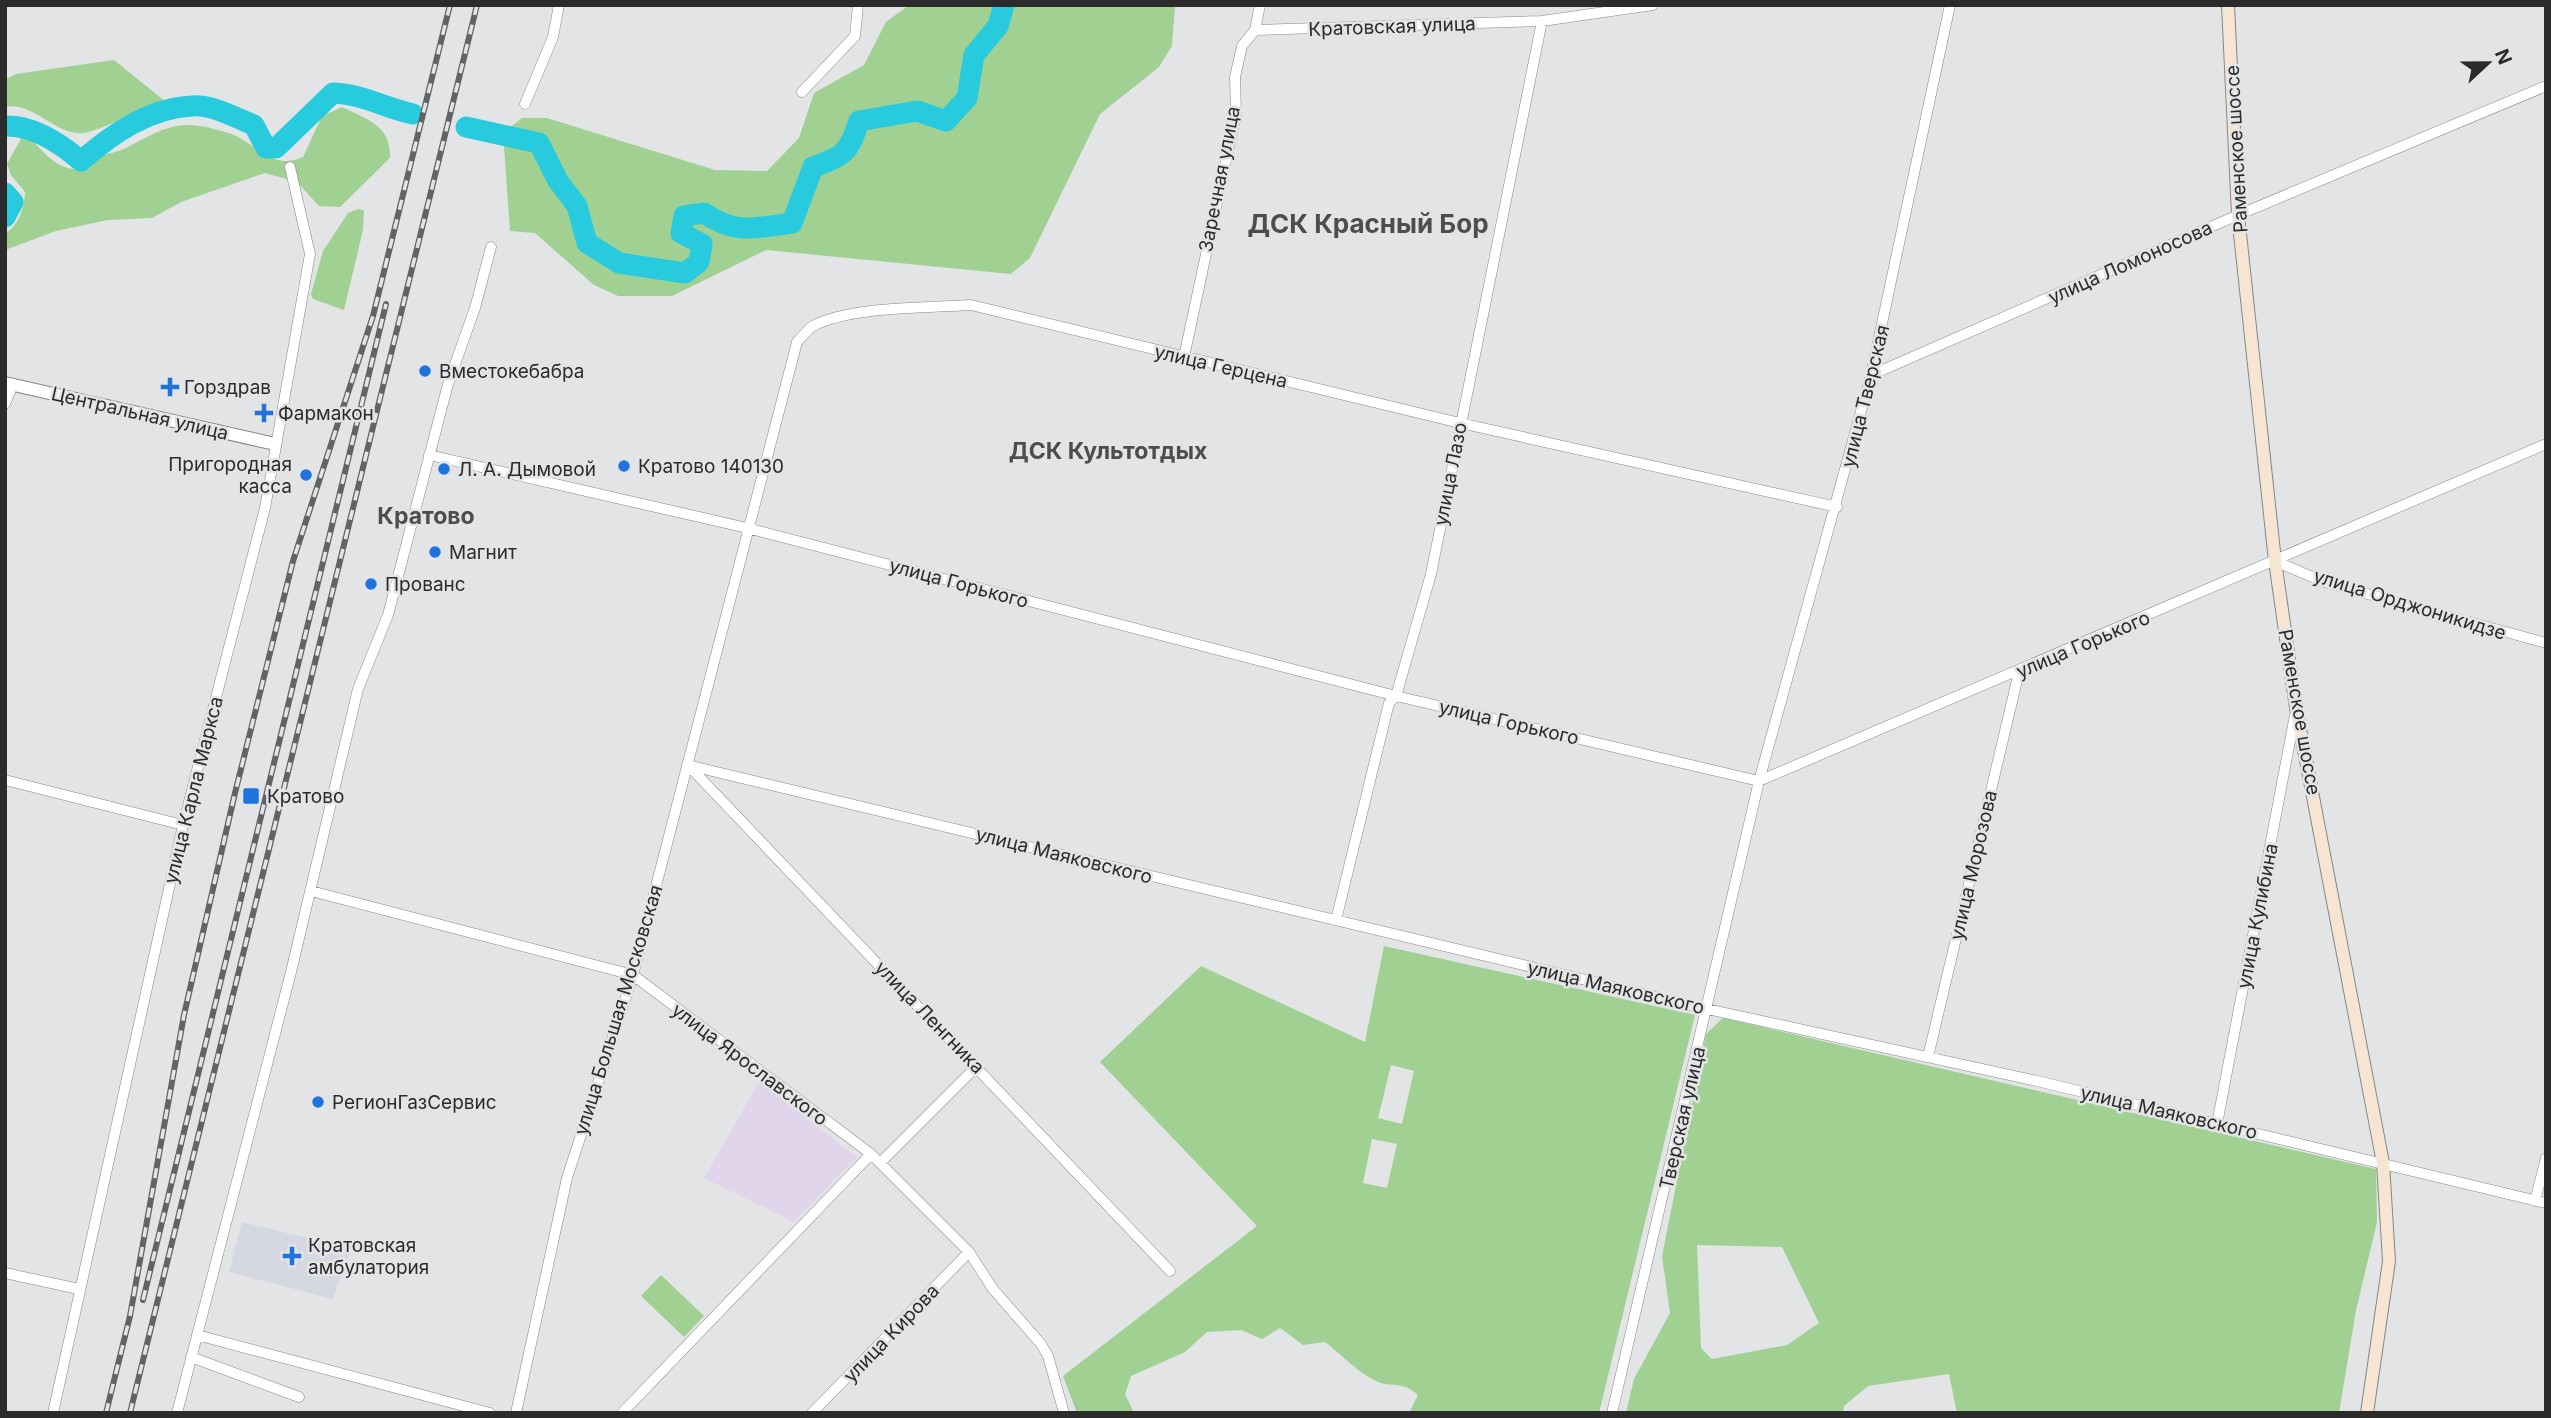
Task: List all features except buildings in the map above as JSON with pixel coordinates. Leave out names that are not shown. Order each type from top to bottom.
[{"type":"main road","name":"Раменское шоссе","points":[[2228,5],[2238,215],[2275,561],[2296,708],[2382,1163],[2389,1261],[2367,1413]]},
{"type":"street","points":[[525,104],[553,37],[559,5]]},
{"type":"street","points":[[802,92],[855,36],[858,5]]},
{"type":"street","name":"Заречная улица","points":[[1184,357],[1236,114],[1235,77],[1239,57],[1242,46],[1255,30],[1260,5]]},
{"type":"street","name":"Кратовская улица","points":[[1255,30],[1542,21],[1653,5]]},
{"type":"street","name":"улица Тверская","points":[[1759,781],[1837,507],[1871,375],[1950,5]]},
{"type":"street","name":"улица Лазо","points":[[1336,920],[1390,703],[1396,696],[1431,573],[1542,21]]},
{"type":"street","name":"улица Ломоносова","points":[[1871,375],[2238,215],[2546,86]]},
{"type":"street","name":"улица Карла Маркса","points":[[53,1413],[183,825],[265,508],[310,254],[290,167]]},
{"type":"street","points":[[177,1413],[311,891],[358,690],[388,615],[448,384],[475,308],[491,247]]},
{"type":"street","name":"улица Герцена","points":[[747,527],[797,342],[812,327],[837,318],[889,310],[971,305],[1460,423],[1837,507]]},
{"type":"street","points":[[5,404],[9,384]]},
{"type":"street","name":"Центральная улица","points":[[9,384],[275,444]]},
{"type":"street","name":"улица Горького","points":[[429,455],[747,527],[1396,696],[1759,781],[2019,672],[2546,444]]},
{"type":"street","name":"улица Большая Московская","points":[[516,1413],[566,1178],[633,975],[747,527]]},
{"type":"street","name":"улица Орджоникидзе","points":[[2275,561],[2324,582],[2546,643]]},
{"type":"street","name":"улица Морозова","points":[[1928,1057],[2019,672]]},
{"type":"street","name":"улица Кулибина","points":[[2217,1124],[2296,708]]},
{"type":"street","name":"улица Маяковского","points":[[687,765],[1707,1009],[1928,1057],[2541,1202]]},
{"type":"street","name":"улица Ленгника","points":[[687,765],[1170,1271]]},
{"type":"street","points":[[5,780],[183,825]]},
{"type":"street","name":"Тверская улица","points":[[1612,1413],[1759,781]]},
{"type":"street","name":"улица Ярославского","points":[[311,891],[633,975],[871,1154],[969,1252],[993,1289],[1041,1344],[1048,1356],[1064,1413]]},
{"type":"street","points":[[880,1163],[977,1066]]},
{"type":"street","points":[[622,1413],[871,1154]]},
{"type":"street","points":[[2541,1202],[2546,1158]]},
{"type":"street","name":"улица Кирова","points":[[812,1413],[969,1252]]},
{"type":"street","points":[[5,1273],[79,1289]]},
{"type":"street","points":[[197,1335],[490,1413]]},
{"type":"street","points":[[191,1357],[299,1397]]},
{"type":"shaded area","points":[[759,1082],[857,1157],[794,1222],[704,1178]]},
{"type":"shaded area","name":"Кратовская амбулатория","points":[[242,1222],[351,1249],[333,1299],[229,1272]]},
{"type":"green space","points":[[909,5],[1175,5],[1172,46],[1159,67],[1100,114],[1030,258],[1011,274],[766,250],[672,296],[618,296],[594,285],[535,233],[510,231],[503,133],[522,118],[547,118],[715,170],[767,171],[799,138],[814,93],[864,65],[886,22]]},
{"type":"green space","points":[[114,60],[166,102],[83,133],[63,129],[25,109],[5,107],[5,80],[16,74]]},
{"type":"green space","points":[[342,107],[369,120],[382,131],[387,138],[390,158],[340,207],[319,206],[297,182],[265,173],[181,202],[152,218],[108,220],[56,231],[5,250],[5,234],[17,221],[25,198],[25,192],[11,175],[7,164],[23,135],[58,164],[71,169],[86,166],[103,155],[180,125],[207,127],[225,132],[268,156],[284,161],[303,157],[322,116]]},
{"type":"green space","points":[[364,210],[363,230],[344,310],[313,299],[311,294],[323,251],[348,213]]},
{"type":"green space","points":[[1384,946],[1695,1015],[1599,1413],[1409,1413],[1418,1395],[1412,1390],[1378,1382],[1357,1369],[1325,1342],[1303,1345],[1280,1328],[1262,1339],[1241,1330],[1207,1332],[1185,1352],[1131,1376],[1125,1394],[1134,1413],[1077,1413],[1063,1376],[1257,1226],[1100,1062],[1201,966],[1365,1042]],"holes":[[[1391,1065],[1414,1071],[1402,1124],[1378,1118]],[[1372,1139],[1397,1144],[1387,1188],[1363,1183]]]},
{"type":"green space","points":[[1723,1018],[2376,1169],[2377,1222],[2356,1310],[2339,1413],[1957,1413],[1949,1374],[1868,1386],[1844,1406],[1843,1413],[1626,1413],[1634,1379],[1670,1313],[1662,1256],[1706,1034]],"holes":[[[1697,1245],[1782,1247],[1819,1323],[1787,1345],[1712,1359],[1701,1348]]]},
{"type":"green space","points":[[661,1275],[704,1316],[684,1337],[641,1296]]},
{"type":"waterway","points":[[466,127],[539,143],[558,181],[577,206],[587,243],[619,263],[685,273],[699,262],[702,244],[681,233],[684,216],[704,213],[726,225],[746,228],[792,223],[813,167],[844,152],[859,121],[917,111],[946,121],[967,98],[974,55],[998,26],[1004,5]]},
{"type":"waterway","points":[[5,126],[15,126],[46,136],[81,161],[132,124],[176,108],[207,107],[254,125],[266,148],[276,148],[333,93],[354,96],[413,114]]},
{"type":"waterway","points":[[5,193],[13,202],[5,217]]},
{"type":"railway","points":[[106,1413],[130,1316],[184,1015],[235,793],[293,561],[373,316],[450,5]]},
{"type":"railway","points":[[130,1413],[477,5]]},
{"type":"railway","points":[[143,1300],[386,304]]},
{"type":"place","name":"Вместокебабра","points":[[425,371]]},
{"type":"place","name":"Горздрав","points":[[170,387]]},
{"type":"place","name":"Фармакон","points":[[264,413]]},
{"type":"place","name":"Кратово 140130","points":[[624,466]]},
{"type":"place","name":"Л. А. Дымовой","points":[[444,469]]},
{"type":"place","name":"Пригородная касса","points":[[306,475]]},
{"type":"place","name":"Магнит","points":[[435,552]]},
{"type":"place","name":"Прованс","points":[[371,584]]},
{"type":"place","name":"Кратово","points":[[251,796]]},
{"type":"place","name":"РегионГазСервис","points":[[318,1102]]},
{"type":"place","name":"Кратовская амбулатория","points":[[292,1256]]},
{"type":"district","name":"ДСК Красный Бор","points":[[1368,224]]},
{"type":"district","name":"ДСК Культотдых","points":[[1108,451]]},
{"type":"district","name":"Кратово","points":[[426,516]]}]
